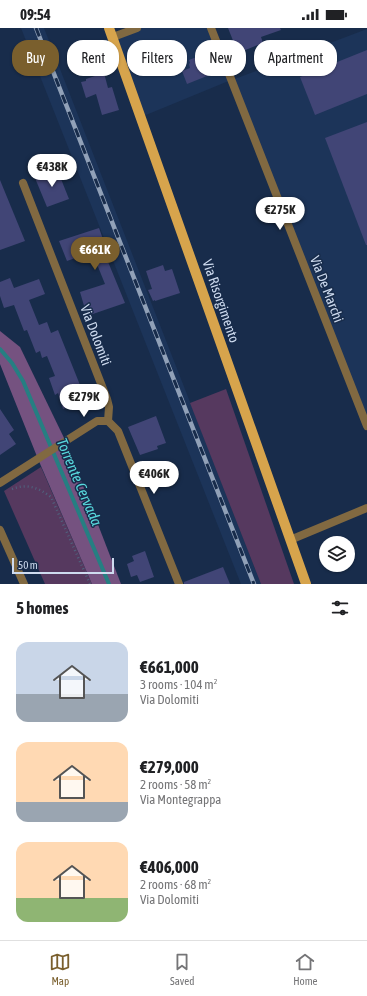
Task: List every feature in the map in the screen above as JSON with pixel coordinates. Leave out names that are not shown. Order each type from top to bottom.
[{"type":"main road","name":"Via Risorgimento","points":[[111,32],[306,584]]},
{"type":"street","points":[[111,32],[137,28]]},
{"type":"street","name":"Via De Marchi","points":[[211,28],[367,426]]},
{"type":"street","name":"Via Dolomiti","points":[[23,183],[107,399],[109,407],[108,421]]},
{"type":"street","points":[[0,483],[97,421],[108,421],[118,431],[179,584]]},
{"type":"street","points":[[290,540],[367,508]]},
{"type":"street","points":[[0,530],[24,584]]},
{"type":"path","points":[[8,491],[18,487],[36,487],[51,497],[90,584]]},
{"type":"shaded area","points":[[21,28],[44,28],[49,40],[26,40]]},
{"type":"shaded area","points":[[137,28],[211,28],[216,40],[195,40],[195,76],[230,76],[232,80],[246,76],[254,72],[254,76],[337,76],[337,40],[367,29],[367,426],[231,80],[141,117],[119,54],[119,40],[114,40],[113,37]]},
{"type":"shaded area","points":[[59,66],[261,584],[241,584],[40,76],[59,76]]},
{"type":"shaded area","points":[[0,331],[20,347],[66,442],[121,584],[92,584],[38,459],[0,364]]},
{"type":"shaded area","points":[[226,389],[294,584],[261,584],[190,403]]},
{"type":"shaded area","points":[[41,467],[92,584],[45,584],[4,491]]},
{"type":"building","points":[[228,28],[280,28],[281,30],[261,37],[262,40],[254,40],[254,47],[246,50],[246,40],[233,40]]},
{"type":"building","points":[[367,50],[367,94],[315,115],[300,77],[337,76],[337,62]]},
{"type":"building","points":[[195,58],[195,76],[207,76],[187,84],[184,76],[187,76],[187,69],[190,68],[189,60]]},
{"type":"building","points":[[95,76],[105,76],[108,88],[112,87],[119,110],[102,115],[96,94],[86,98],[81,82],[86,81],[86,79]]},
{"type":"building","points":[[367,122],[367,245],[366,245],[325,138]]},
{"type":"building","points":[[57,169],[69,199],[47,207],[35,178]]},
{"type":"building","points":[[0,180],[25,241],[0,250]]},
{"type":"building","points":[[99,228],[109,256],[106,257],[125,303],[87,316],[80,292],[105,284],[92,252],[67,261],[59,241]]},
{"type":"building","points":[[163,265],[165,271],[172,269],[180,293],[153,301],[148,290],[152,289],[146,271]]},
{"type":"building","points":[[10,278],[14,288],[39,279],[45,294],[29,300],[39,325],[47,322],[51,333],[58,330],[80,385],[76,386],[82,402],[63,409],[58,393],[55,395],[49,378],[55,376],[47,356],[42,358],[40,351],[36,353],[27,330],[24,331],[14,305],[4,308],[0,296],[0,282]]},
{"type":"building","points":[[0,409],[14,430],[9,434],[16,444],[0,455]]},
{"type":"building","points":[[156,416],[166,443],[157,446],[158,449],[140,455],[128,427]]},
{"type":"building","points":[[145,551],[154,577],[140,582],[137,575],[131,577],[127,564],[134,561],[132,556]]},
{"type":"building","points":[[223,567],[230,584],[184,584],[184,582]]},
{"type":"waterway","name":"Torrente Cervada","points":[[0,349],[12,363],[23,381],[109,584]]},
{"type":"railway","points":[[36,28],[254,584]]}]
